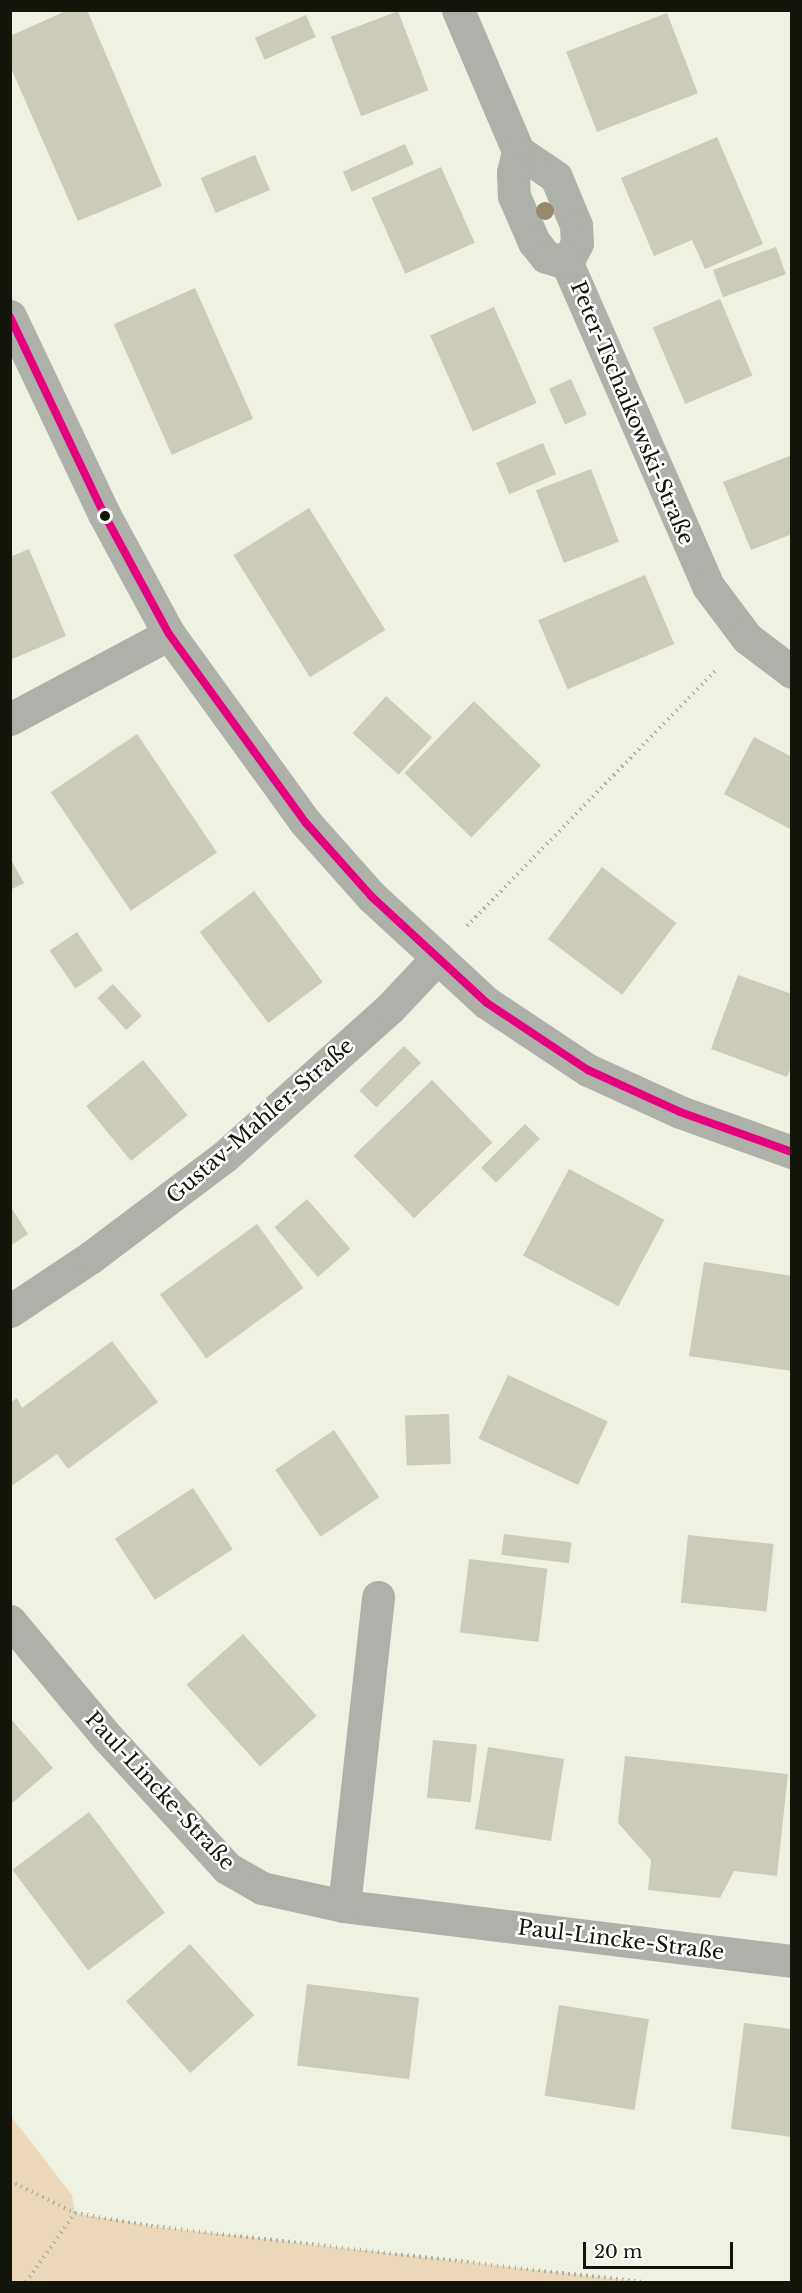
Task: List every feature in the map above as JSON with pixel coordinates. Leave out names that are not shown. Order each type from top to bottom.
[{"type":"street","points":[[458,10],[518,150],[513,172],[514,196],[530,233],[546,256],[567,263]]},
{"type":"street","name":"Peter-Tschaikowski-Straße","points":[[518,150],[556,177],[576,225],[577,243],[567,263],[689,547],[708,586],[747,638],[792,672]]},
{"type":"street","points":[[10,316],[105,514],[169,634],[306,823],[372,897],[487,1003],[588,1070],[680,1112],[792,1152]]},
{"type":"street","points":[[10,719],[169,634]]},
{"type":"street","name":"Gustav-Mahler-Straße","points":[[10,1311],[91,1257],[225,1156],[389,1009],[438,957]]},
{"type":"street","points":[[344,1906],[378,1597]]},
{"type":"street","name":"Paul-Lincke-Straße","points":[[10,1621],[108,1738],[227,1868],[262,1888],[344,1906],[792,1961]]},
{"type":"path","points":[[438,957],[747,638]]},
{"type":"path","points":[[10,2181],[75,2213],[151,2226],[643,2283]]},
{"type":"path","points":[[26,2283],[75,2213]]},
{"type":"shaded area","points":[[10,2115],[72,2195],[75,2213],[151,2226],[643,2282],[11,2282]]},
{"type":"building","points":[[68,10],[87,10],[162,186],[78,221],[10,66],[10,36]]},
{"type":"building","points":[[398,11],[428,90],[361,116],[331,37]]},
{"type":"building","points":[[667,13],[698,93],[597,132],[566,52]]},
{"type":"building","points":[[306,15],[316,37],[265,60],[255,38]]},
{"type":"building","points":[[717,137],[763,244],[705,269],[692,240],[654,256],[621,178]]},
{"type":"building","points":[[405,144],[414,164],[352,192],[343,172]]},
{"type":"building","points":[[255,155],[270,190],[216,213],[201,178]]},
{"type":"building","points":[[441,167],[475,243],[405,274],[372,198]]},
{"type":"building","points":[[776,247],[786,274],[723,297],[713,270]]},
{"type":"building","points":[[195,288],[253,419],[172,455],[114,324]]},
{"type":"building","points":[[720,299],[752,375],[685,404],[653,328]]},
{"type":"building","points":[[494,307],[537,403],[473,431],[430,335]]},
{"type":"building","points":[[571,379],[587,415],[565,424],[549,389]]},
{"type":"building","points":[[543,443],[556,474],[509,494],[496,463]]},
{"type":"building","points":[[792,455],[792,534],[751,550],[723,482]]},
{"type":"building","points":[[591,469],[619,542],[564,563],[536,490]]},
{"type":"building","points":[[309,508],[385,630],[310,677],[234,555]]},
{"type":"building","points":[[29,549],[66,636],[10,660],[10,557]]},
{"type":"building","points":[[645,575],[674,644],[568,689],[538,620]]},
{"type":"building","points":[[386,696],[432,737],[399,775],[353,733]]},
{"type":"building","points":[[474,701],[541,766],[471,838],[405,773]]},
{"type":"building","points":[[137,734],[217,853],[131,911],[51,792]]},
{"type":"building","points":[[754,737],[792,757],[792,830],[724,794]]},
{"type":"building","points":[[10,858],[24,883],[10,890]]},
{"type":"building","points":[[602,867],[676,923],[622,995],[548,939]]},
{"type":"building","points":[[254,891],[323,982],[268,1023],[200,932]]},
{"type":"building","points":[[77,932],[103,970],[75,989],[50,950]]},
{"type":"building","points":[[738,975],[792,994],[792,1065],[787,1077],[711,1049]]},
{"type":"building","points":[[113,984],[142,1016],[126,1030],[97,998]]},
{"type":"building","points":[[404,1046],[421,1063],[376,1108],[359,1091]]},
{"type":"building","points":[[143,1060],[188,1115],[131,1161],[86,1106]]},
{"type":"building","points":[[432,1080],[492,1143],[414,1218],[354,1156]]},
{"type":"building","points":[[525,1124],[540,1139],[496,1183],[481,1168]]},
{"type":"building","points":[[569,1169],[664,1220],[618,1306],[523,1256]]},
{"type":"building","points":[[307,1199],[350,1249],[318,1277],[275,1227]]},
{"type":"building","points":[[10,1206],[28,1234],[10,1246]]},
{"type":"building","points":[[257,1224],[303,1288],[206,1358],[160,1295]]},
{"type":"building","points":[[704,1262],[792,1276],[792,1371],[689,1356]]},
{"type":"building","points":[[112,1341],[158,1402],[68,1469],[57,1454],[10,1487],[10,1403],[17,1398],[22,1408]]},
{"type":"building","points":[[508,1375],[608,1421],[578,1485],[478,1438]]},
{"type":"building","points":[[449,1414],[451,1464],[407,1466],[405,1416]]},
{"type":"building","points":[[334,1430],[379,1497],[320,1537],[275,1470]]},
{"type":"building","points":[[193,1488],[233,1549],[155,1600],[115,1539]]},
{"type":"building","points":[[504,1534],[571,1542],[569,1563],[501,1555]]},
{"type":"building","points":[[688,1535],[774,1544],[766,1612],[681,1603]]},
{"type":"building","points":[[469,1559],[547,1569],[538,1642],[460,1632]]},
{"type":"building","points":[[243,1634],[317,1716],[260,1767],[187,1685]]},
{"type":"building","points":[[10,1718],[53,1768],[10,1805]]},
{"type":"building","points":[[433,1740],[477,1745],[471,1802],[427,1798]]},
{"type":"building","points":[[488,1747],[564,1759],[551,1841],[475,1829]]},
{"type":"building","points":[[625,1756],[788,1774],[777,1876],[734,1871],[720,1898],[648,1890],[651,1860],[618,1823]]},
{"type":"building","points":[[89,1812],[165,1913],[88,1970],[12,1870]]},
{"type":"building","points":[[190,1944],[254,2015],[190,2073],[126,2002]]},
{"type":"building","points":[[307,1984],[419,1998],[409,2079],[297,2065]]},
{"type":"building","points":[[559,2005],[649,2019],[634,2110],[545,2096]]},
{"type":"building","points":[[744,2023],[792,2029],[792,2137],[731,2129]]},
{"type":"transit line","points":[[10,317],[104,514],[169,634],[306,823],[372,897],[487,1003],[588,1070],[680,1112],[792,1152]]}]
